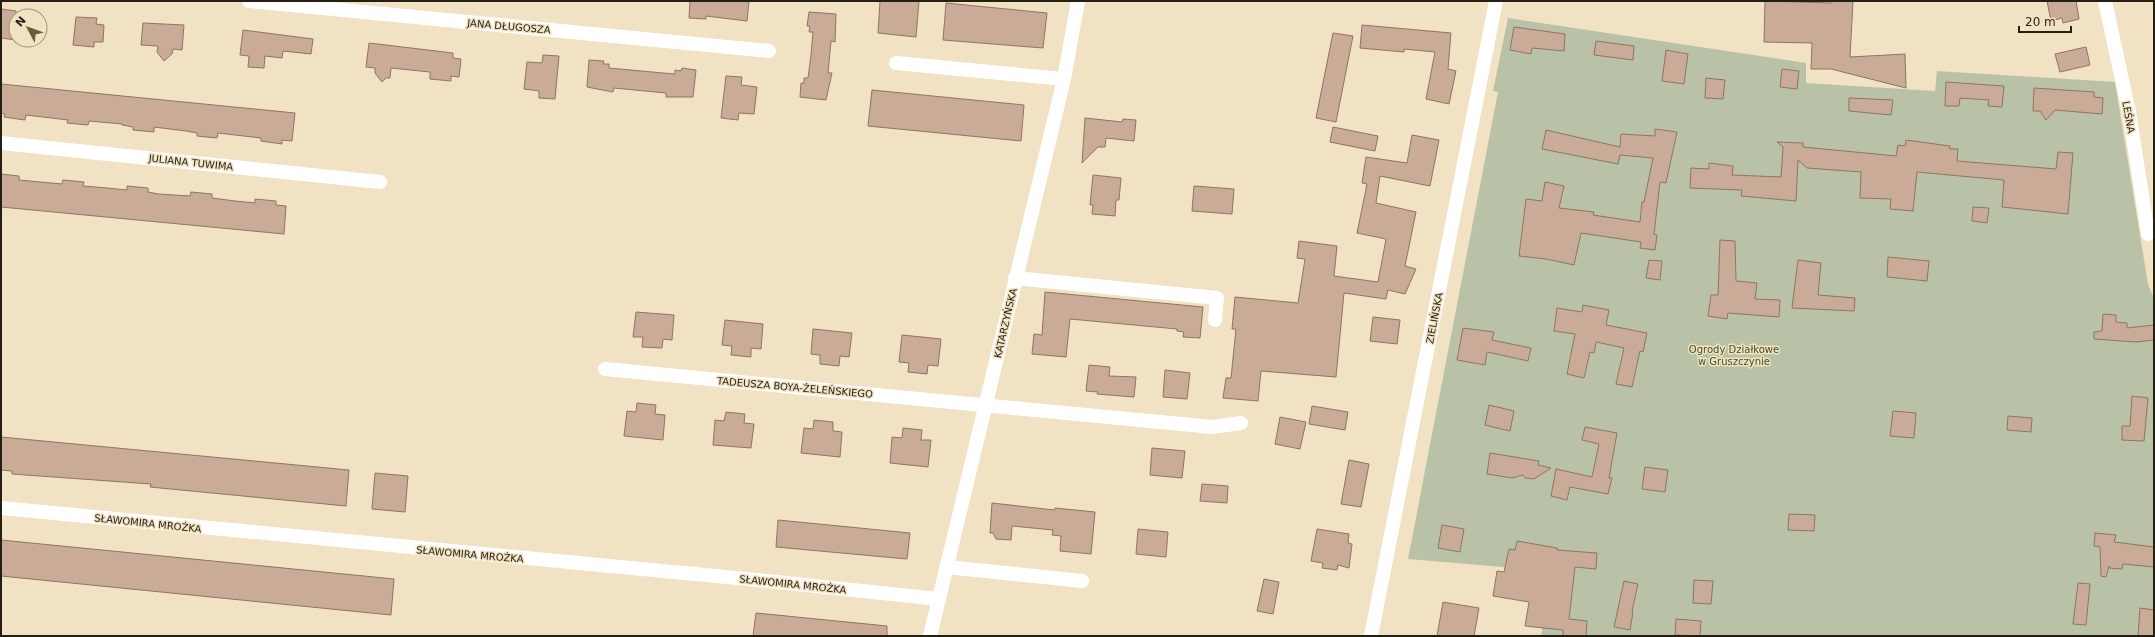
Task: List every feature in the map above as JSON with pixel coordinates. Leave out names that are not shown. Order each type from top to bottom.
[{"type":"street","name":"JANA DŁUGOSZA","points":[[249,1],[769,51]]},
{"type":"street","name":"KATARZYŃSKA","points":[[930,636],[1015,278],[1064,80],[1078,1]]},
{"type":"street","name":"ZIELIŃSKA","points":[[1371,636],[1496,1]]},
{"type":"street","name":"LEŚNA","points":[[2105,1],[2129,112],[2148,234]]},
{"type":"street","points":[[896,63],[1064,80]]},
{"type":"street","name":"JULIANA TUWIMA","points":[[1,143],[380,182]]},
{"type":"street","points":[[1015,278],[1217,298],[1215,320]]},
{"type":"street","name":"TADEUSZA BOYA-ŻELEŃSKIEGO","points":[[605,369],[986,404],[1212,427],[1241,423]]},
{"type":"street","name":"SŁAWOMIRA MROŻKA","points":[[1,508],[939,599]]},
{"type":"street","points":[[947,567],[1082,582]]},
{"type":"green space","name":"Ogrody Działkowe w Gruszczynie","points":[[1508,18],[1806,63],[1806,83],[1935,91],[1937,71],[2115,82],[2148,284],[2154,299],[2154,636],[1541,636],[1551,571],[1408,559],[1498,92],[1493,91]]},
{"type":"building","points":[[690,1],[749,1],[747,21],[706,16],[706,19],[689,18]]},
{"type":"building","points":[[880,1],[919,1],[916,37],[878,33]]},
{"type":"building","points":[[1765,1],[1832,3],[1832,1],[1853,1],[1850,57],[1905,54],[1906,88],[1831,69],[1811,69],[1812,43],[1764,42]]},
{"type":"building","points":[[2047,1],[2076,1],[2079,19],[2063,23],[2062,18],[2051,21]]},
{"type":"building","points":[[946,3],[1047,13],[1043,48],[943,40]]},
{"type":"building","points":[[1,9],[8,10],[8,39],[1,38]]},
{"type":"building","points":[[809,12],[836,14],[835,42],[831,41],[828,73],[832,73],[826,100],[800,97],[801,83],[804,83],[804,78],[808,78],[811,55],[813,32],[809,32],[810,26],[807,26]]},
{"type":"building","points":[[76,17],[97,18],[96,24],[104,25],[103,42],[94,42],[94,47],[73,45]]},
{"type":"building","points":[[143,23],[184,25],[182,50],[173,49],[172,54],[164,61],[157,52],[158,46],[141,45]]},
{"type":"building","points":[[1362,25],[1451,33],[1448,69],[1456,71],[1449,104],[1426,99],[1435,52],[1404,49],[1404,52],[1360,48]]},
{"type":"building","points":[[1514,27],[1565,34],[1564,51],[1532,48],[1531,54],[1510,50]]},
{"type":"building","points":[[243,30],[313,39],[311,54],[283,51],[282,58],[265,56],[264,68],[248,67],[249,56],[240,55]]},
{"type":"building","points":[[1333,33],[1353,36],[1336,122],[1316,118]]},
{"type":"building","points":[[1596,41],[1634,46],[1633,60],[1594,55]]},
{"type":"building","points":[[369,43],[453,53],[453,58],[461,59],[459,77],[451,76],[451,81],[430,79],[430,72],[391,68],[390,78],[386,78],[382,82],[375,73],[375,68],[366,67]]},
{"type":"building","points":[[2086,47],[2090,65],[2060,72],[2055,54]]},
{"type":"building","points":[[1666,50],[1688,54],[1684,84],[1662,81]]},
{"type":"building","points":[[543,55],[559,56],[555,99],[539,98],[539,91],[524,89],[527,62],[542,63]]},
{"type":"building","points":[[589,60],[604,61],[603,64],[609,64],[609,68],[675,74],[675,70],[681,71],[682,68],[696,70],[693,97],[666,97],[666,93],[614,88],[613,92],[587,87]]},
{"type":"building","points":[[1782,69],[1799,71],[1797,89],[1780,87]]},
{"type":"building","points":[[726,76],[742,77],[741,85],[757,87],[754,114],[739,113],[738,120],[721,118]]},
{"type":"building","points":[[1706,78],[1725,80],[1723,99],[1705,98]]},
{"type":"building","points":[[1946,82],[2004,86],[2002,107],[1988,106],[1989,100],[1960,98],[1959,106],[1945,106]]},
{"type":"building","points":[[1,84],[295,113],[292,141],[282,140],[282,144],[261,141],[261,138],[218,133],[217,138],[197,136],[197,133],[154,127],[154,132],[133,130],[133,127],[122,124],[89,121],[88,125],[67,123],[68,120],[26,115],[25,120],[4,117],[5,114],[1,113]]},
{"type":"building","points":[[2034,88],[2094,92],[2094,97],[2103,98],[2102,114],[2055,110],[2046,120],[2040,111],[2033,111]]},
{"type":"building","points":[[872,90],[1024,105],[1021,141],[868,126]]},
{"type":"building","points":[[1849,98],[1893,100],[1891,115],[1849,111]]},
{"type":"building","points":[[1085,118],[1122,122],[1123,119],[1136,120],[1134,141],[1106,138],[1105,147],[1098,147],[1082,163]]},
{"type":"building","points":[[1333,127],[1378,136],[1375,151],[1330,142]]},
{"type":"building","points":[[1655,129],[1677,132],[1666,183],[1660,182],[1654,234],[1657,235],[1655,250],[1640,248],[1641,242],[1581,233],[1574,265],[1546,259],[1519,256],[1526,199],[1542,201],[1545,182],[1564,186],[1559,208],[1594,212],[1593,215],[1640,222],[1642,202],[1644,202],[1653,158],[1620,155],[1618,164],[1542,149],[1546,130],[1620,147],[1621,134],[1655,136]]},
{"type":"building","points":[[1412,135],[1439,140],[1430,186],[1380,176],[1376,203],[1416,212],[1405,266],[1416,269],[1405,294],[1388,290],[1386,299],[1344,293],[1336,377],[1261,371],[1258,401],[1223,398],[1226,378],[1231,378],[1236,329],[1232,329],[1235,297],[1298,303],[1305,259],[1297,258],[1299,241],[1337,246],[1334,276],[1378,282],[1386,239],[1357,233],[1367,184],[1362,183],[1366,157],[1407,163]]},
{"type":"building","points":[[1906,140],[1950,146],[1950,149],[1958,149],[1957,161],[2056,169],[2058,152],[2073,153],[2068,214],[2002,207],[2004,180],[1917,172],[1913,211],[1890,209],[1891,199],[1860,198],[1861,172],[1807,168],[1798,160],[1796,201],[1741,196],[1742,190],[1690,188],[1691,168],[1709,169],[1709,163],[1733,166],[1732,175],[1781,177],[1783,147],[1777,142],[1803,143],[1803,147],[1896,156],[1898,145],[1905,146]]},
{"type":"building","points":[[1,174],[19,176],[19,180],[62,184],[63,180],[84,182],[83,186],[127,190],[127,186],[148,188],[148,192],[158,194],[190,196],[191,192],[212,194],[212,198],[235,201],[255,203],[255,199],[276,201],[276,205],[286,206],[284,234],[1,207]]},
{"type":"building","points":[[1093,175],[1121,178],[1119,200],[1116,200],[1115,216],[1092,214],[1093,205],[1090,205]]},
{"type":"building","points":[[1194,186],[1234,189],[1232,214],[1192,211]]},
{"type":"building","points":[[1973,207],[1989,208],[1987,223],[1972,221]]},
{"type":"building","points":[[1720,240],[1735,241],[1736,281],[1757,283],[1755,299],[1780,300],[1779,317],[1728,313],[1727,319],[1708,316],[1711,295],[1718,295]]},
{"type":"building","points":[[1888,257],[1929,261],[1927,281],[1887,277]]},
{"type":"building","points":[[1649,260],[1662,261],[1660,280],[1646,278]]},
{"type":"building","points":[[1798,260],[1821,263],[1818,295],[1855,298],[1854,311],[1792,308]]},
{"type":"building","points":[[1045,292],[1203,307],[1200,338],[1183,337],[1184,332],[1177,331],[1177,329],[1070,319],[1066,357],[1032,354],[1034,334],[1042,335]]},
{"type":"building","points":[[1583,305],[1609,310],[1606,325],[1647,333],[1643,352],[1640,351],[1632,387],[1616,384],[1624,348],[1596,342],[1594,353],[1590,352],[1584,378],[1567,374],[1575,334],[1554,331],[1557,308],[1582,312]]},
{"type":"building","points":[[636,312],[674,315],[672,340],[663,339],[662,348],[642,347],[643,337],[633,337]]},
{"type":"building","points":[[2103,314],[2116,315],[2116,322],[2127,323],[2127,328],[2154,325],[2154,340],[2136,342],[2094,339],[2094,332],[2102,331]]},
{"type":"building","points":[[1373,317],[1400,320],[1397,344],[1370,341]]},
{"type":"building","points":[[725,320],[763,324],[761,349],[751,348],[751,357],[731,355],[732,346],[722,345]]},
{"type":"building","points":[[1463,328],[1494,332],[1492,340],[1531,348],[1528,361],[1487,352],[1485,365],[1457,360]]},
{"type":"building","points":[[813,329],[852,333],[849,357],[840,356],[839,366],[820,364],[820,355],[811,354]]},
{"type":"building","points":[[902,335],[941,339],[938,366],[928,365],[927,374],[908,372],[909,363],[899,362]]},
{"type":"building","points":[[1089,365],[1110,367],[1109,376],[1136,377],[1134,397],[1097,394],[1098,392],[1086,391]]},
{"type":"building","points":[[1165,370],[1190,373],[1187,399],[1163,397]]},
{"type":"building","points":[[2132,396],[2148,398],[2144,441],[2122,440],[2122,426],[2130,426]]},
{"type":"building","points":[[637,403],[656,405],[655,414],[665,415],[663,440],[624,436],[627,411],[636,412]]},
{"type":"building","points":[[1489,405],[1514,411],[1510,431],[1485,425]]},
{"type":"building","points":[[1312,406],[1348,412],[1345,430],[1309,424]]},
{"type":"building","points":[[1893,411],[1916,413],[1914,438],[1890,436]]},
{"type":"building","points":[[726,412],[745,414],[744,423],[754,424],[751,448],[713,445],[715,420],[724,421]]},
{"type":"building","points":[[2008,416],[2032,418],[2031,432],[2007,430]]},
{"type":"building","points":[[1280,417],[1306,422],[1300,449],[1275,444]]},
{"type":"building","points":[[814,420],[833,422],[833,431],[842,432],[840,457],[801,453],[804,428],[813,429]]},
{"type":"building","points":[[1585,427],[1617,433],[1609,478],[1612,478],[1608,494],[1570,487],[1567,500],[1551,496],[1556,469],[1592,477],[1599,444],[1582,440]]},
{"type":"building","points":[[903,428],[922,430],[921,440],[931,440],[928,467],[890,463],[892,437],[902,438]]},
{"type":"building","points":[[1,437],[349,470],[346,506],[150,487],[151,484],[12,474],[12,471],[1,470]]},
{"type":"building","points":[[1152,448],[1185,451],[1182,478],[1150,475]]},
{"type":"building","points":[[1490,453],[1539,461],[1538,465],[1551,468],[1534,479],[1525,478],[1523,475],[1512,478],[1487,474]]},
{"type":"building","points":[[1349,460],[1369,464],[1361,507],[1341,504]]},
{"type":"building","points":[[1645,467],[1668,470],[1665,492],[1642,489]]},
{"type":"building","points":[[375,473],[408,476],[405,512],[372,509]]},
{"type":"building","points":[[1202,484],[1228,486],[1227,503],[1200,501]]},
{"type":"building","points":[[992,503],[1054,510],[1055,508],[1095,512],[1091,554],[1060,551],[1061,536],[1052,535],[1053,530],[1012,526],[1011,540],[996,539],[993,533],[990,533]]},
{"type":"building","points":[[1789,514],[1815,515],[1814,531],[1788,530]]},
{"type":"building","points":[[778,520],[910,533],[907,559],[776,547]]},
{"type":"building","points":[[1442,525],[1464,529],[1460,552],[1438,548]]},
{"type":"building","points":[[1138,529],[1168,532],[1166,557],[1136,554]]},
{"type":"building","points":[[1317,529],[1349,534],[1348,543],[1352,544],[1349,568],[1338,565],[1337,570],[1322,568],[1323,563],[1311,561]]},
{"type":"building","points":[[2095,533],[2116,535],[2114,542],[2154,547],[2154,567],[2123,564],[2122,569],[2109,568],[2109,566],[2106,577],[2101,576],[2100,547],[2094,546]]},
{"type":"building","points":[[1,540],[394,579],[391,615],[1,576]]},
{"type":"building","points":[[1517,541],[1557,548],[1557,550],[1597,553],[1596,569],[1575,567],[1569,619],[1587,621],[1586,636],[1563,636],[1563,630],[1525,626],[1529,602],[1493,596],[1497,571],[1504,572],[1509,549],[1515,550]]},
{"type":"building","points":[[1264,579],[1279,582],[1273,614],[1257,611]]},
{"type":"building","points":[[1694,580],[1713,581],[1711,604],[1693,603]]},
{"type":"building","points":[[1624,581],[1638,584],[1632,611],[1630,630],[1614,627]]},
{"type":"building","points":[[2078,583],[2090,584],[2086,625],[2073,624]]},
{"type":"building","points":[[1443,602],[1479,608],[1474,636],[1437,636]]},
{"type":"building","points":[[2140,608],[2154,610],[2154,636],[2138,636]]},
{"type":"building","points":[[756,613],[887,626],[887,636],[753,636]]},
{"type":"building","points":[[1676,619],[1701,621],[1700,636],[1675,635]]}]
